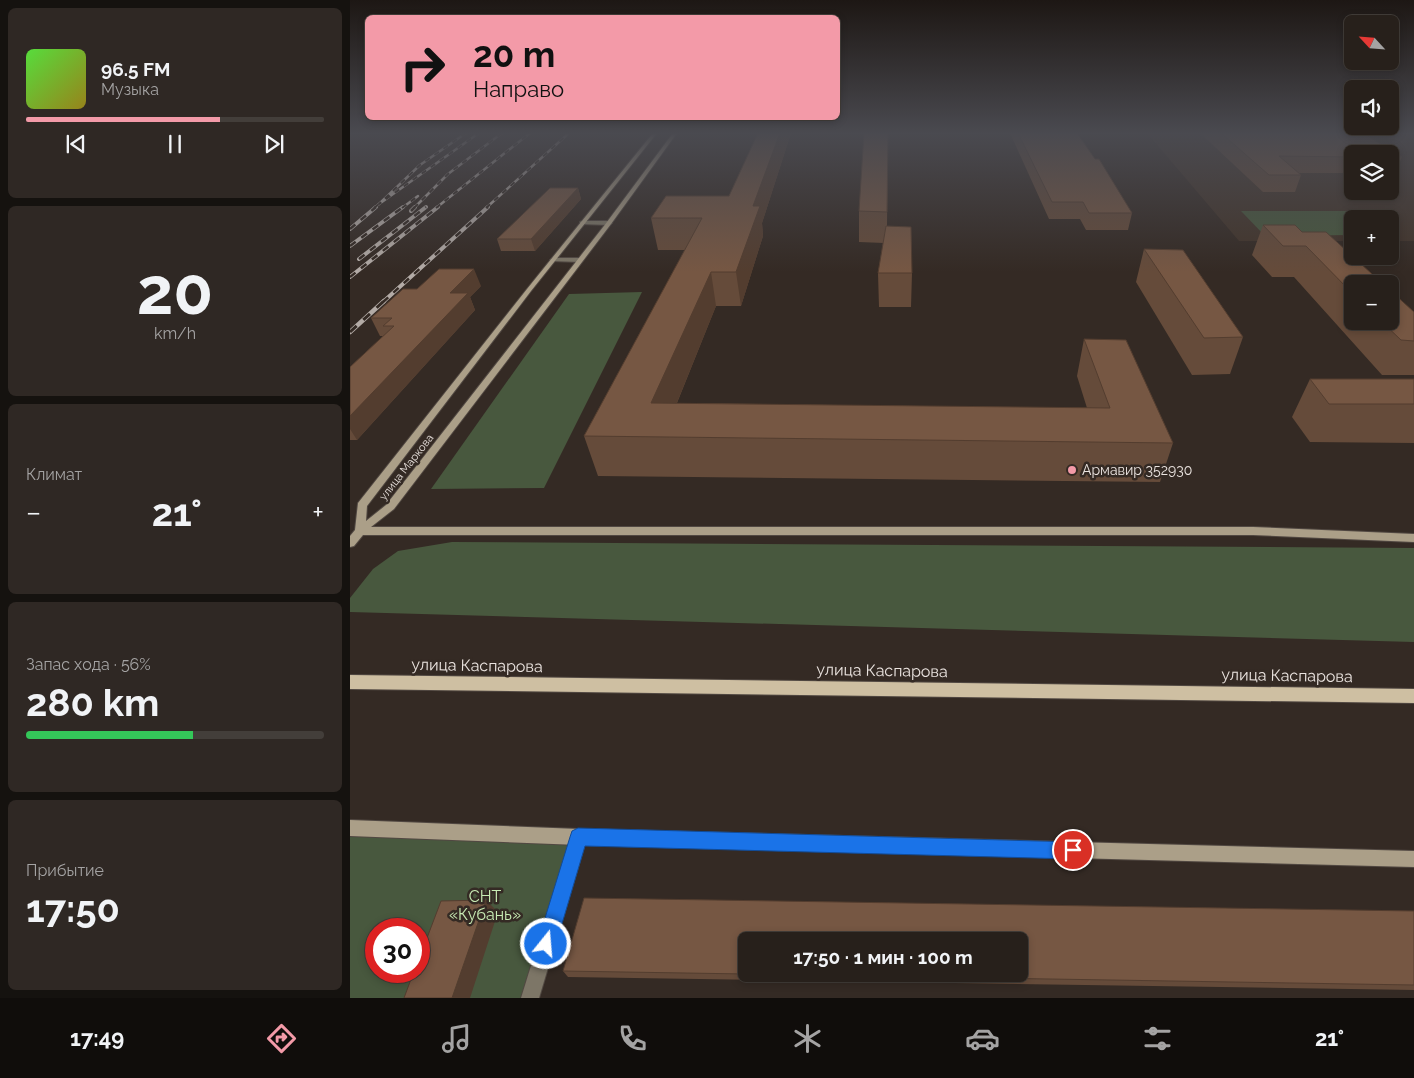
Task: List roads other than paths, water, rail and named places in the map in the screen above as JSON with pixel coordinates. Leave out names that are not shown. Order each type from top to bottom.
[{"type":"main road","name":"улица Маркова","points":[[360,531],[362,505],[552,260],[617,180]]},
{"type":"main road","name":"улица Маркова","points":[[360,531],[390,507],[641,180]]},
{"type":"main road","points":[[350,543],[360,531],[1253,532],[1414,538]]},
{"type":"main road","name":"улица Каспарова","points":[[350,682],[1414,696]]},
{"type":"main road","points":[[350,828],[578,837],[1414,859]]},
{"type":"street","points":[[582,223],[609,223]]},
{"type":"street","points":[[552,260],[580,260]]},
{"type":"street","points":[[530,998],[578,837]]},
{"type":"railway","points":[[379,204],[405,180]]},
{"type":"railway","points":[[379,204],[413,180]]},
{"type":"railway","points":[[411,211],[442,180]]},
{"type":"railway","points":[[436,208],[472,180]]},
{"type":"railway","points":[[486,208],[517,180]]},
{"type":"railway","points":[[402,208],[418,196]]},
{"type":"railway","points":[[374,208],[379,204]]},
{"type":"railway","points":[[350,229],[376,207]]},
{"type":"railway","points":[[350,246],[403,207]]},
{"type":"railway","points":[[359,259],[426,207]]},
{"type":"railway","points":[[350,277],[438,207]]},
{"type":"railway","points":[[383,302],[488,207]]},
{"type":"railway","points":[[350,332],[384,301]]},
{"type":"place","name":"Армавир 352930","points":[[1072,470]]},
{"type":"park label","name":"СНТ «Кубань»","points":[[485,905]]}]
